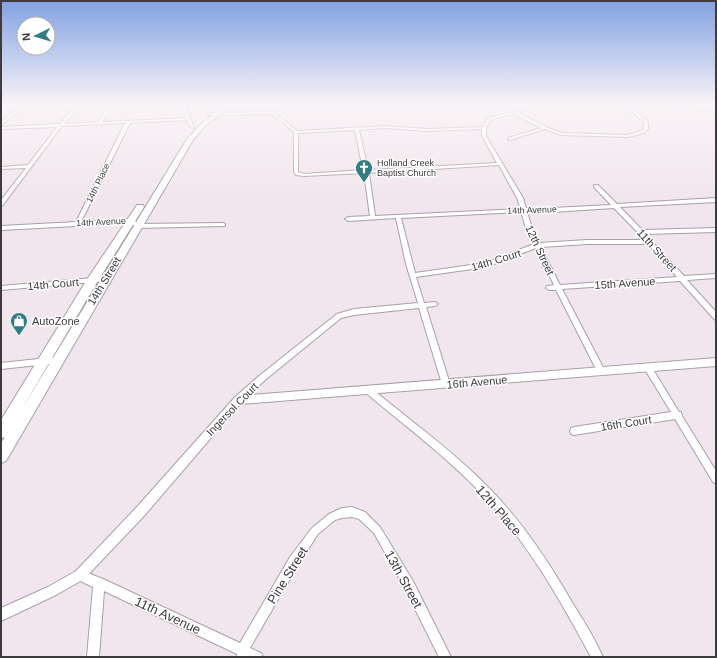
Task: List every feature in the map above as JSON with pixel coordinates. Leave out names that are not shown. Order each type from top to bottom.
[{"type":"main road","name":"14th Street","points":[[2,452],[105,280],[135,223],[186,136]]},
{"type":"main road","name":"14th Street","points":[[1,432],[92,281],[135,223]]},
{"type":"street","points":[[1,204],[53,136]]},
{"type":"street","name":"14th Place","points":[[78,223],[121,136]]},
{"type":"street","points":[[296,136],[296,172],[304,175],[499,164]]},
{"type":"street","points":[[358,136],[366,171],[373,218]]},
{"type":"street","name":"12th Street","points":[[484,136],[520,198],[526,220],[601,371]]},
{"type":"street","points":[[510,139],[520,136]]},
{"type":"street","points":[[618,136],[629,136]]},
{"type":"street","points":[[1,168],[30,166]]},
{"type":"street","name":"11th Street","points":[[596,186],[641,232],[716,317]]},
{"type":"street","name":"14th Avenue","points":[[348,219],[523,210],[552,210],[716,200]]},
{"type":"street","points":[[398,217],[421,304],[446,384]]},
{"type":"street","name":"14th Avenue","points":[[1,228],[78,223],[223,225]]},
{"type":"street","points":[[641,232],[716,230]]},
{"type":"street","name":"14th Court","points":[[413,275],[486,265],[538,245],[588,242],[650,242]]},
{"type":"street","name":"15th Avenue","points":[[558,287],[716,276]]},
{"type":"street","name":"14th Court","points":[[1,288],[105,280]]},
{"type":"street","points":[[549,288],[558,287]]},
{"type":"street","points":[[421,304],[435,304]]},
{"type":"street","name":"Ingersol Court","points":[[1,615],[52,591],[80,575],[140,512],[238,400],[262,378],[340,316],[354,312],[421,304]]},
{"type":"street","points":[[1,366],[57,360]]},
{"type":"street","name":"16th Avenue","points":[[238,400],[716,362]]},
{"type":"street","points":[[648,368],[716,479]]},
{"type":"street","name":"12th Place","points":[[368,390],[453,461],[494,500],[532,550],[573,611],[597,657]]},
{"type":"street","name":"16th Court","points":[[574,431],[678,415]]},
{"type":"street","name":"Pine Street","points":[[242,653],[294,561],[315,531],[332,517],[342,513],[352,512]]},
{"type":"street","name":"13th Street","points":[[352,512],[362,515],[377,530],[409,585],[445,657]]},
{"type":"street","name":"11th Avenue","points":[[80,575],[242,653],[257,657]]},
{"type":"street","points":[[93,657],[99,583]]},
{"type":"place","name":"Holland Creek Baptist Church","points":[[364,183]]},
{"type":"place","name":"AutoZone","points":[[19,336]]}]
